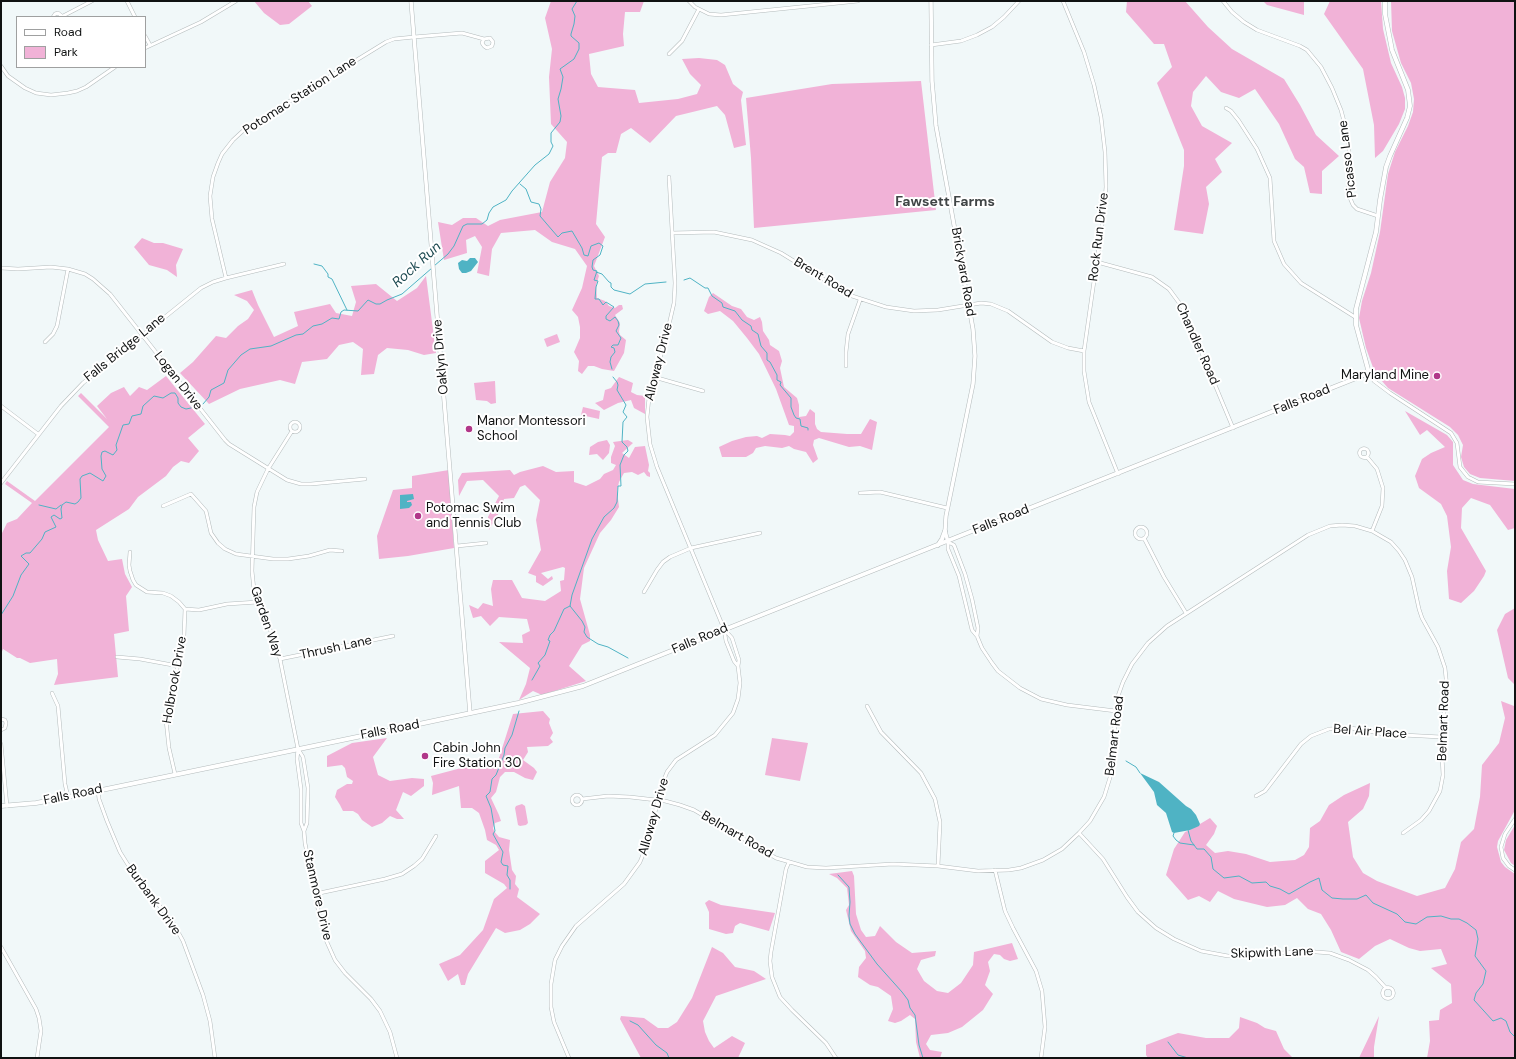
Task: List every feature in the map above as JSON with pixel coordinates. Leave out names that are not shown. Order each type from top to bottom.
[{"type":"main road","points":[[1369,373],[1358,335],[1355,317],[1376,232],[1383,185],[1390,156],[1404,126],[1410,106],[1408,90],[1392,50],[1385,14],[1385,1]]},
{"type":"main road","name":"Falls Road","points":[[1,806],[36,803],[68,797],[470,713],[583,686],[724,629],[948,542],[1369,373]]},
{"type":"main road","points":[[937,546],[942,540],[945,531]]},
{"type":"street","points":[[54,16],[57,13],[63,16],[92,1]]},
{"type":"street","points":[[127,1],[134,16]]},
{"type":"street","points":[[146,48],[202,22],[236,1]]},
{"type":"street","name":"Oaklyn Drive","points":[[411,1],[470,713]]},
{"type":"street","points":[[689,1],[699,9],[709,14],[721,15],[858,1]]},
{"type":"street","name":"Brickyard Road","points":[[931,1],[932,81],[936,126],[975,344],[975,369],[973,384],[948,508],[945,531],[948,548],[959,576],[972,630],[998,671],[1011,682],[1041,699],[1067,705],[1116,711]]},
{"type":"street","points":[[931,45],[961,41],[977,35],[992,27],[1019,1]]},
{"type":"street","name":"Rock Run Drive","points":[[1063,1],[1084,52],[1094,84],[1101,117],[1105,152],[1106,187],[1104,211],[1084,351],[1084,371],[1090,402],[1118,474]]},
{"type":"street","name":"Picasso Lane","points":[[1223,1],[1232,12],[1244,22],[1266,34],[1300,46],[1307,50],[1317,61],[1332,88],[1345,125],[1349,149],[1348,189],[1350,198],[1353,204],[1360,211],[1378,216]]},
{"type":"street","points":[[669,54],[682,42],[699,9]]},
{"type":"street","name":"Potomac Station Lane","points":[[226,278],[212,219],[210,198],[213,177],[218,163],[222,154],[233,140],[246,128],[378,46],[394,39],[462,33],[484,39]]},
{"type":"street","points":[[146,38],[150,46]]},
{"type":"street","points":[[1,66],[8,76],[25,88],[36,93],[51,95],[77,91],[86,87],[113,68]]},
{"type":"street","points":[[1226,108],[1232,111],[1257,149],[1270,178],[1274,241],[1284,264],[1301,283],[1355,317]]},
{"type":"street","name":"Alloway Drive","points":[[669,177],[675,283],[674,302],[649,398],[647,417],[650,444],[657,467],[724,629],[726,641],[734,661],[738,666]]},
{"type":"street","name":"Brent Road","points":[[672,233],[714,232],[752,240],[781,253],[836,288],[860,300],[886,307],[914,311],[938,310],[981,303],[999,306],[1052,342],[1068,348],[1084,351]]},
{"type":"street","name":"Chandler Road","points":[[1097,262],[1152,277],[1170,288],[1183,308],[1233,428]]},
{"type":"street","name":"Falls Bridge Lane","points":[[1,482],[61,406],[83,383],[201,288],[226,278],[284,264]]},
{"type":"street","name":"Logan Drive","points":[[1,268],[18,269],[51,267],[68,269],[85,274],[101,285],[110,294],[225,440],[268,469],[287,480],[301,484],[365,479]]},
{"type":"street","points":[[45,342],[53,334],[57,326],[68,269]]},
{"type":"street","points":[[846,366],[848,334],[860,300]]},
{"type":"street","points":[[1369,373],[1374,380],[1390,394],[1451,433],[1457,443],[1460,467],[1468,477],[1478,482],[1515,484]]},
{"type":"street","points":[[654,377],[703,391]]},
{"type":"street","points":[[1,406],[38,434]]},
{"type":"street","name":"Garden Way","points":[[292,431],[268,469],[260,484],[255,499],[252,581],[258,602],[271,632],[280,659],[298,749]]},
{"type":"street","points":[[1367,457],[1377,469],[1384,488],[1382,506],[1372,531]]},
{"type":"street","points":[[860,492],[880,492],[948,508]]},
{"type":"street","points":[[163,506],[191,494],[206,511],[211,533],[218,543],[225,549],[236,554],[288,559],[309,556],[330,550],[342,551]]},
{"type":"street","name":"Belmart Road","points":[[582,799],[608,796],[658,800],[680,805],[694,810],[776,858],[807,867],[826,868],[893,864],[938,866],[978,871],[1021,868],[1043,860],[1062,849],[1079,833],[1097,810],[1109,783],[1114,758],[1116,711],[1123,682],[1138,655],[1158,633],[1186,613],[1308,535],[1330,526],[1342,525],[1356,526],[1372,531],[1391,542],[1405,560],[1412,577],[1419,609],[1441,654],[1445,668],[1447,688],[1441,737],[1443,775],[1440,791],[1429,811],[1421,820],[1403,833]]},
{"type":"street","points":[[644,592],[657,570],[663,562],[670,557],[691,548],[760,533]]},
{"type":"street","points":[[1144,538],[1164,577],[1186,613]]},
{"type":"street","name":"Brickyard Road","points":[[948,542],[954,545],[965,574],[978,628],[976,636]]},
{"type":"street","points":[[457,546],[486,543]]},
{"type":"street","points":[[130,552],[130,571],[136,585],[147,592],[171,596],[185,609],[199,610],[227,604],[258,602]]},
{"type":"street","name":"Holbrook Drive","points":[[175,774],[169,748],[166,720],[184,636],[185,609]]},
{"type":"street","name":"Alloway Drive","points":[[569,1058],[554,1023],[551,1007],[551,984],[555,960],[562,946],[576,926],[621,887],[638,866],[648,842],[663,780],[667,772],[676,760],[715,735],[733,713],[740,688],[738,666],[739,660],[732,638],[724,629]]},
{"type":"street","name":"Thrush Lane","points":[[280,659],[392,636]]},
{"type":"street","points":[[117,657],[140,659],[178,666]]},
{"type":"street","points":[[52,694],[58,706],[65,784],[68,797]]},
{"type":"street","points":[[867,706],[881,732],[921,773],[935,799],[940,822],[938,866]]},
{"type":"street","points":[[1,719],[5,720],[6,725],[5,728],[1,730]]},
{"type":"street","name":"Bel Air Place","points":[[1256,796],[1265,791],[1301,744],[1311,736],[1329,729],[1351,728],[1384,734],[1441,737]]},
{"type":"street","points":[[1,744],[7,806]]},
{"type":"street","name":"Stanmore Drive","points":[[298,749],[303,757],[308,788],[307,823],[304,831]]},
{"type":"street","name":"Stanmore Drive","points":[[298,749],[297,759],[301,789],[301,823],[304,831],[321,924],[326,940],[345,973],[371,999],[380,1011],[390,1032],[396,1058]]},
{"type":"street","name":"Burbank Drive","points":[[98,790],[99,799],[107,822],[120,852],[135,876],[172,921],[183,941],[203,995],[210,1021],[215,1058]]},
{"type":"street","points":[[1515,819],[1505,834],[1501,847],[1503,858],[1509,866],[1515,870]]},
{"type":"street","name":"Skipwith Lane","points":[[1079,833],[1104,859],[1138,912],[1156,928],[1174,939],[1201,950],[1228,956],[1250,956],[1303,951],[1330,953],[1349,960],[1369,971],[1386,988]]},
{"type":"street","points":[[315,894],[402,874],[422,859],[436,836]]},
{"type":"street","points":[[789,862],[786,869],[771,952],[770,960],[772,977],[780,997],[826,1043],[836,1058]]},
{"type":"street","points":[[995,870],[1005,911],[1036,971],[1042,991],[1045,1027],[1041,1058]]},
{"type":"street","points":[[1,947],[36,1009],[39,1018],[41,1031],[38,1058]]},
{"type":"green space","points":[[254,1],[308,1],[312,6],[289,24],[280,25],[264,13]]},
{"type":"green space","points":[[551,1],[644,1],[640,12],[625,12],[623,34],[624,46],[589,54],[591,74],[598,87],[635,90],[639,103],[678,99],[697,94],[701,85],[690,74],[682,59],[699,58],[717,60],[725,65],[733,84],[743,92],[741,100],[746,145],[734,148],[725,115],[717,106],[676,116],[650,143],[631,128],[621,134],[616,153],[608,153],[602,157],[596,224],[605,237],[594,266],[599,276],[596,285],[597,298],[605,301],[609,306],[615,308],[622,305],[623,309],[615,315],[620,323],[620,335],[626,340],[624,353],[614,371],[588,366],[582,374],[578,371],[579,361],[574,352],[580,338],[580,327],[578,317],[572,310],[582,288],[587,266],[575,249],[552,242],[535,230],[501,233],[492,249],[489,276],[477,273],[482,247],[475,236],[466,240],[467,253],[444,260],[438,222],[452,225],[463,218],[476,218],[488,226],[500,220],[542,212],[550,182],[565,158],[567,142],[551,124],[549,77],[552,49],[545,18]]},
{"type":"green space","points":[[1127,1],[1185,1],[1208,27],[1232,49],[1284,79],[1316,135],[1339,156],[1322,171],[1322,194],[1310,193],[1304,167],[1295,159],[1279,124],[1255,89],[1239,98],[1221,92],[1206,76],[1193,92],[1191,106],[1202,126],[1232,143],[1215,159],[1222,172],[1206,187],[1209,204],[1203,234],[1174,230],[1184,166],[1184,150],[1157,83],[1172,67],[1164,44],[1154,44],[1126,12]]},
{"type":"green space","points":[[1263,1],[1302,1],[1304,2],[1304,15],[1267,5]]},
{"type":"green space","points":[[1330,1],[1381,1],[1383,29],[1391,63],[1402,87],[1405,98],[1405,109],[1399,124],[1383,151],[1375,158],[1374,125],[1363,69],[1324,14]]},
{"type":"green space","points":[[1391,1],[1515,1],[1515,481],[1480,478],[1470,474],[1464,467],[1461,457],[1463,445],[1458,435],[1450,427],[1388,388],[1375,373],[1366,348],[1359,318],[1362,301],[1371,273],[1380,232],[1388,174],[1395,152],[1413,112],[1414,99],[1411,83],[1401,63],[1392,31]]},
{"type":"green space","points":[[921,81],[936,210],[754,228],[751,158],[746,98],[832,84]]},
{"type":"green space","points":[[142,238],[154,243],[163,243],[183,249],[176,265],[177,277],[167,270],[149,265],[134,247]]},
{"type":"green space","points":[[426,276],[436,353],[424,355],[408,350],[387,348],[378,355],[374,374],[361,375],[363,349],[353,342],[339,345],[327,359],[302,362],[295,384],[280,380],[240,389],[209,404],[180,373],[193,362],[216,336],[226,338],[238,326],[248,319],[254,310],[247,301],[234,295],[252,290],[274,337],[298,326],[294,312],[330,304],[336,313],[352,316],[356,302],[351,286],[376,284],[397,301],[417,288]]},
{"type":"green space","points":[[713,293],[732,306],[741,309],[747,317],[754,320],[760,317],[763,331],[769,340],[770,345],[779,351],[782,361],[780,368],[784,387],[797,398],[799,405],[799,417],[806,416],[810,409],[815,413],[815,424],[817,429],[821,432],[847,434],[861,434],[870,419],[877,422],[872,450],[860,446],[849,447],[819,438],[814,440],[813,445],[818,459],[813,463],[806,452],[789,446],[782,448],[765,446],[756,448],[753,453],[746,457],[722,457],[719,447],[732,441],[746,437],[757,436],[762,438],[770,434],[790,436],[794,432],[794,426],[789,425],[776,389],[759,354],[747,338],[733,321],[720,311],[708,314],[704,311],[709,297]]},
{"type":"green space","points":[[557,334],[560,342],[547,347],[544,339]]},
{"type":"green space","points":[[166,376],[205,424],[188,438],[199,451],[189,463],[181,461],[173,467],[166,476],[138,497],[129,509],[96,530],[98,540],[108,561],[122,559],[125,574],[132,587],[126,596],[129,631],[114,634],[118,677],[54,685],[58,674],[57,659],[30,663],[17,658],[3,649],[1,654],[1,535],[7,523],[17,519],[32,503],[5,484],[7,481],[35,501],[109,427],[78,396],[81,393],[107,419],[97,406],[111,393],[124,387],[130,396],[139,387],[147,390]]},
{"type":"green space","points":[[619,377],[633,383],[631,392],[637,395],[645,396],[645,414],[634,408],[631,400],[618,403],[604,410],[595,403],[603,400],[605,390],[611,388]]},
{"type":"green space","points":[[495,381],[496,403],[491,404],[487,401],[476,400],[474,383]]},
{"type":"green space","points":[[583,407],[600,411],[599,419],[581,415]]},
{"type":"green space","points":[[1405,411],[1447,435],[1453,442],[1453,465],[1463,480],[1473,484],[1515,489],[1515,528],[1508,530],[1490,505],[1471,498],[1462,508],[1461,528],[1486,571],[1474,591],[1461,603],[1449,599],[1447,571],[1451,547],[1447,516],[1441,504],[1419,488],[1415,476],[1422,459],[1445,447],[1427,430],[1420,435]]},
{"type":"green space","points":[[607,440],[610,445],[609,453],[603,460],[597,454],[589,455],[590,447],[598,442]]},
{"type":"green space","points":[[628,440],[633,443],[622,453],[629,458],[635,447],[645,446],[650,477],[644,472],[638,475],[632,472],[624,473],[619,482],[617,491],[619,507],[611,520],[600,533],[584,568],[580,599],[590,635],[590,641],[582,645],[569,666],[586,681],[542,695],[533,691],[519,700],[526,684],[530,668],[499,642],[523,643],[522,635],[530,631],[527,619],[499,617],[490,626],[481,616],[473,618],[469,605],[478,609],[483,603],[493,606],[491,589],[493,580],[512,580],[522,598],[545,601],[561,591],[560,581],[564,580],[565,568],[563,567],[541,573],[548,579],[552,576],[553,579],[543,586],[536,582],[536,576],[528,573],[541,550],[536,520],[540,500],[525,485],[520,487],[514,498],[504,499],[500,511],[489,530],[488,517],[499,496],[483,480],[467,481],[459,496],[458,480],[462,473],[510,470],[514,475],[543,466],[556,472],[574,471],[574,482],[586,486],[613,470],[616,465],[611,463],[611,457],[615,446],[613,442]]},
{"type":"green space","name":"Potomac Swim and Tennis Club","points":[[449,470],[454,548],[408,556],[379,559],[377,536],[393,490],[412,488],[412,476]]},
{"type":"green space","points":[[1515,608],[1515,685],[1508,678],[1497,630],[1505,614]]},
{"type":"green space","points":[[1501,701],[1514,706],[1515,705],[1515,810],[1498,841],[1497,847],[1501,862],[1515,874],[1515,1058],[1427,1058],[1430,1041],[1429,1021],[1439,1020],[1440,1010],[1452,1003],[1451,984],[1431,968],[1447,964],[1441,949],[1420,951],[1409,948],[1390,939],[1375,946],[1359,959],[1341,952],[1331,930],[1321,914],[1308,909],[1297,898],[1285,905],[1267,907],[1234,899],[1218,891],[1210,902],[1199,896],[1188,900],[1166,875],[1174,849],[1185,832],[1210,818],[1217,826],[1214,834],[1206,845],[1215,853],[1228,851],[1246,854],[1270,862],[1295,860],[1304,855],[1309,847],[1310,828],[1320,821],[1329,805],[1344,795],[1370,783],[1369,796],[1363,809],[1348,822],[1353,857],[1363,873],[1377,881],[1417,896],[1445,888],[1455,869],[1461,842],[1474,829],[1480,797],[1482,765],[1499,743],[1505,718]]},
{"type":"green space","points":[[543,711],[550,719],[549,723],[553,733],[550,738],[553,742],[548,746],[527,747],[528,752],[523,760],[537,772],[533,780],[525,778],[514,772],[505,772],[500,777],[496,792],[491,798],[501,821],[495,823],[493,828],[494,831],[499,837],[510,840],[509,850],[512,870],[516,876],[515,884],[519,889],[517,897],[540,914],[530,924],[520,930],[505,933],[496,928],[468,974],[465,985],[461,985],[458,974],[448,981],[439,964],[460,955],[483,930],[494,899],[507,888],[504,884],[485,873],[485,861],[499,850],[496,845],[487,840],[479,813],[472,808],[461,808],[459,786],[432,795],[433,783],[431,776],[499,758],[513,714]]},
{"type":"green space","points":[[387,738],[373,757],[378,775],[390,781],[412,778],[424,779],[424,786],[411,796],[403,792],[396,810],[404,819],[397,819],[390,816],[382,823],[372,827],[353,811],[343,811],[335,797],[337,790],[347,784],[352,784],[353,781],[347,777],[345,768],[342,765],[327,767],[327,756],[352,743]]},
{"type":"green space","points":[[772,738],[808,743],[800,781],[765,775]]},
{"type":"green space","points":[[522,804],[525,806],[528,823],[520,826],[518,825],[515,808],[516,806]]},
{"type":"green space","points":[[1515,825],[1515,866],[1511,863],[1504,850],[1506,840]]},
{"type":"green space","points":[[852,871],[854,876],[856,914],[861,930],[866,937],[875,936],[880,926],[896,942],[912,953],[936,951],[935,956],[921,960],[917,969],[924,981],[937,991],[948,993],[961,983],[973,965],[974,952],[1012,943],[1018,959],[1010,961],[1004,959],[1000,955],[994,954],[988,962],[990,971],[985,985],[993,994],[983,1010],[962,1027],[948,1033],[931,1035],[926,1044],[930,1050],[942,1052],[940,1058],[920,1058],[916,1042],[915,1019],[910,1015],[895,1023],[888,1021],[893,1009],[891,996],[878,987],[870,985],[858,977],[859,967],[866,958],[865,951],[851,931],[846,910],[849,905],[847,888],[837,878],[829,874]]},
{"type":"green space","points":[[709,900],[721,905],[775,913],[769,931],[740,923],[735,926],[733,933],[726,934],[709,929],[709,912],[705,903]]},
{"type":"green space","points":[[712,947],[723,953],[735,967],[754,971],[766,979],[716,996],[703,1021],[705,1032],[714,1048],[732,1036],[745,1043],[738,1058],[641,1058],[620,1019],[621,1016],[644,1018],[658,1028],[668,1028],[677,1022],[692,998]]},
{"type":"green space","points":[[1379,1016],[1374,1047],[1374,1058],[1359,1058]]},
{"type":"green space","points":[[1240,1017],[1276,1031],[1284,1049],[1293,1058],[1148,1058],[1146,1055],[1146,1045],[1178,1033],[1206,1038],[1229,1038],[1239,1028]]},
{"type":"water","points":[[470,258],[475,258],[478,262],[471,271],[462,273],[459,269],[458,263],[462,260],[467,261]]},
{"type":"water","points":[[413,494],[414,499],[407,501],[411,502],[412,505],[409,508],[400,509],[400,495]]},
{"type":"water","points":[[1140,773],[1159,782],[1191,809],[1196,815],[1200,824],[1199,826],[1190,830],[1174,833],[1172,832],[1166,813],[1157,805],[1154,792]]},
{"type":"waterway","name":"Rock Run","points":[[434,266],[448,254],[454,246],[463,226],[467,224],[482,224],[487,220],[493,207],[506,200],[535,165],[549,154],[553,146],[551,142],[551,133],[560,122],[561,116],[558,99],[563,77],[560,69],[574,59],[579,49],[579,43],[571,36],[575,16],[572,9],[577,1]]},
{"type":"waterway","points":[[520,184],[526,189],[531,202],[539,204],[541,209],[540,216],[558,237],[562,233],[572,231],[582,248],[584,255],[588,256],[591,246],[599,243],[603,246],[600,255],[593,260],[592,267],[593,270],[597,271],[594,280],[598,281],[595,299],[599,299],[603,305],[606,302],[614,307],[606,316],[606,319],[610,321],[615,317],[619,325],[616,331],[621,338],[618,345],[613,345],[611,347],[614,348],[615,352],[611,357],[610,362],[612,369]]},
{"type":"waterway","points":[[314,264],[322,266],[328,274],[328,277],[332,279],[347,310]]},
{"type":"waterway","name":"Rock Run","points":[[203,404],[209,397],[211,390],[224,383],[228,370],[241,355],[250,349],[271,346],[296,335],[303,334],[313,326],[322,324],[332,318],[339,319],[341,312],[344,310],[358,311],[368,300],[376,304],[380,304],[402,294],[432,268]]},
{"type":"waterway","points":[[596,272],[602,274],[611,283],[611,287],[614,290],[630,294],[645,284],[666,282]]},
{"type":"waterway","points":[[684,280],[690,278],[705,288],[708,288],[712,296],[722,303],[723,307],[735,311],[742,320],[751,326],[752,330],[758,334],[761,346],[767,353],[767,360],[770,362],[777,375],[777,380],[781,382],[780,385],[791,398],[791,407],[794,415],[796,418],[800,419],[801,426],[808,428],[808,430]]},
{"type":"waterway","points":[[613,377],[618,385],[617,390],[626,405],[623,412],[627,417],[623,422],[622,442],[627,447],[628,451],[624,455],[620,465],[621,486],[618,486],[617,502],[614,508],[604,517],[592,539],[572,595],[570,606],[582,621],[585,627],[584,632],[587,637],[598,644],[608,647],[628,658]]},
{"type":"waterway","name":"Rock Run","points":[[1,615],[13,596],[21,575],[29,564],[21,556],[26,553],[30,553],[42,539],[45,532],[56,527],[51,517],[54,515],[60,519],[62,518],[62,505],[66,502],[75,504],[78,502],[81,498],[80,479],[82,476],[90,473],[103,481],[106,476],[102,469],[102,452],[105,451],[113,455],[117,450],[116,445],[123,425],[129,424],[132,416],[141,414],[143,406],[154,396],[163,398],[171,393],[175,393],[181,407],[186,409],[191,408]]},
{"type":"waterway","points":[[39,505],[56,509],[61,505]]},
{"type":"waterway","points":[[532,680],[540,666],[538,663],[545,655],[550,641],[548,640],[550,635],[554,631],[564,609],[570,606]]},
{"type":"waterway","points":[[510,889],[510,880],[507,875],[508,866],[503,865],[501,862],[503,852],[493,834],[495,831],[491,808],[486,796],[490,792],[492,779],[496,775],[504,755],[505,748],[512,735],[519,711]]},
{"type":"waterway","points":[[1126,761],[1136,767],[1140,773]]},
{"type":"waterway","points":[[1188,830],[1191,841],[1197,849],[1204,849],[1211,857],[1213,869],[1224,878],[1239,876],[1252,883],[1266,882],[1270,886],[1289,894],[1319,878],[1322,890],[1332,898],[1357,899],[1366,895],[1373,903],[1397,914],[1405,922],[1416,924],[1427,917],[1441,916],[1451,919],[1459,919],[1467,923],[1476,930],[1478,939],[1475,956],[1486,971],[1483,984],[1476,993],[1474,1000],[1493,1021],[1501,1018],[1506,1021],[1510,1032],[1515,1037]]},
{"type":"waterway","points":[[1174,833],[1173,836],[1180,843],[1194,845]]},
{"type":"waterway","points":[[838,875],[849,887],[850,924],[855,934],[877,964],[908,1000],[910,1008],[915,1015],[919,1045],[923,1058]]},
{"type":"waterway","points":[[630,1021],[638,1025],[656,1045],[667,1053],[669,1058]]},
{"type":"waterway","points":[[1168,1042],[1178,1055],[1188,1058]]},
{"type":"place","name":"Maryland Mine","points":[[1437,376]]},
{"type":"place","name":"Manor Montessori School","points":[[469,429]]},
{"type":"place","name":"Potomac Swim and Tennis Club","points":[[418,516]]},
{"type":"place","name":"Cabin John Fire Station 30","points":[[425,756]]},
{"type":"district","name":"Fawsett Farms","points":[[945,202]]}]
